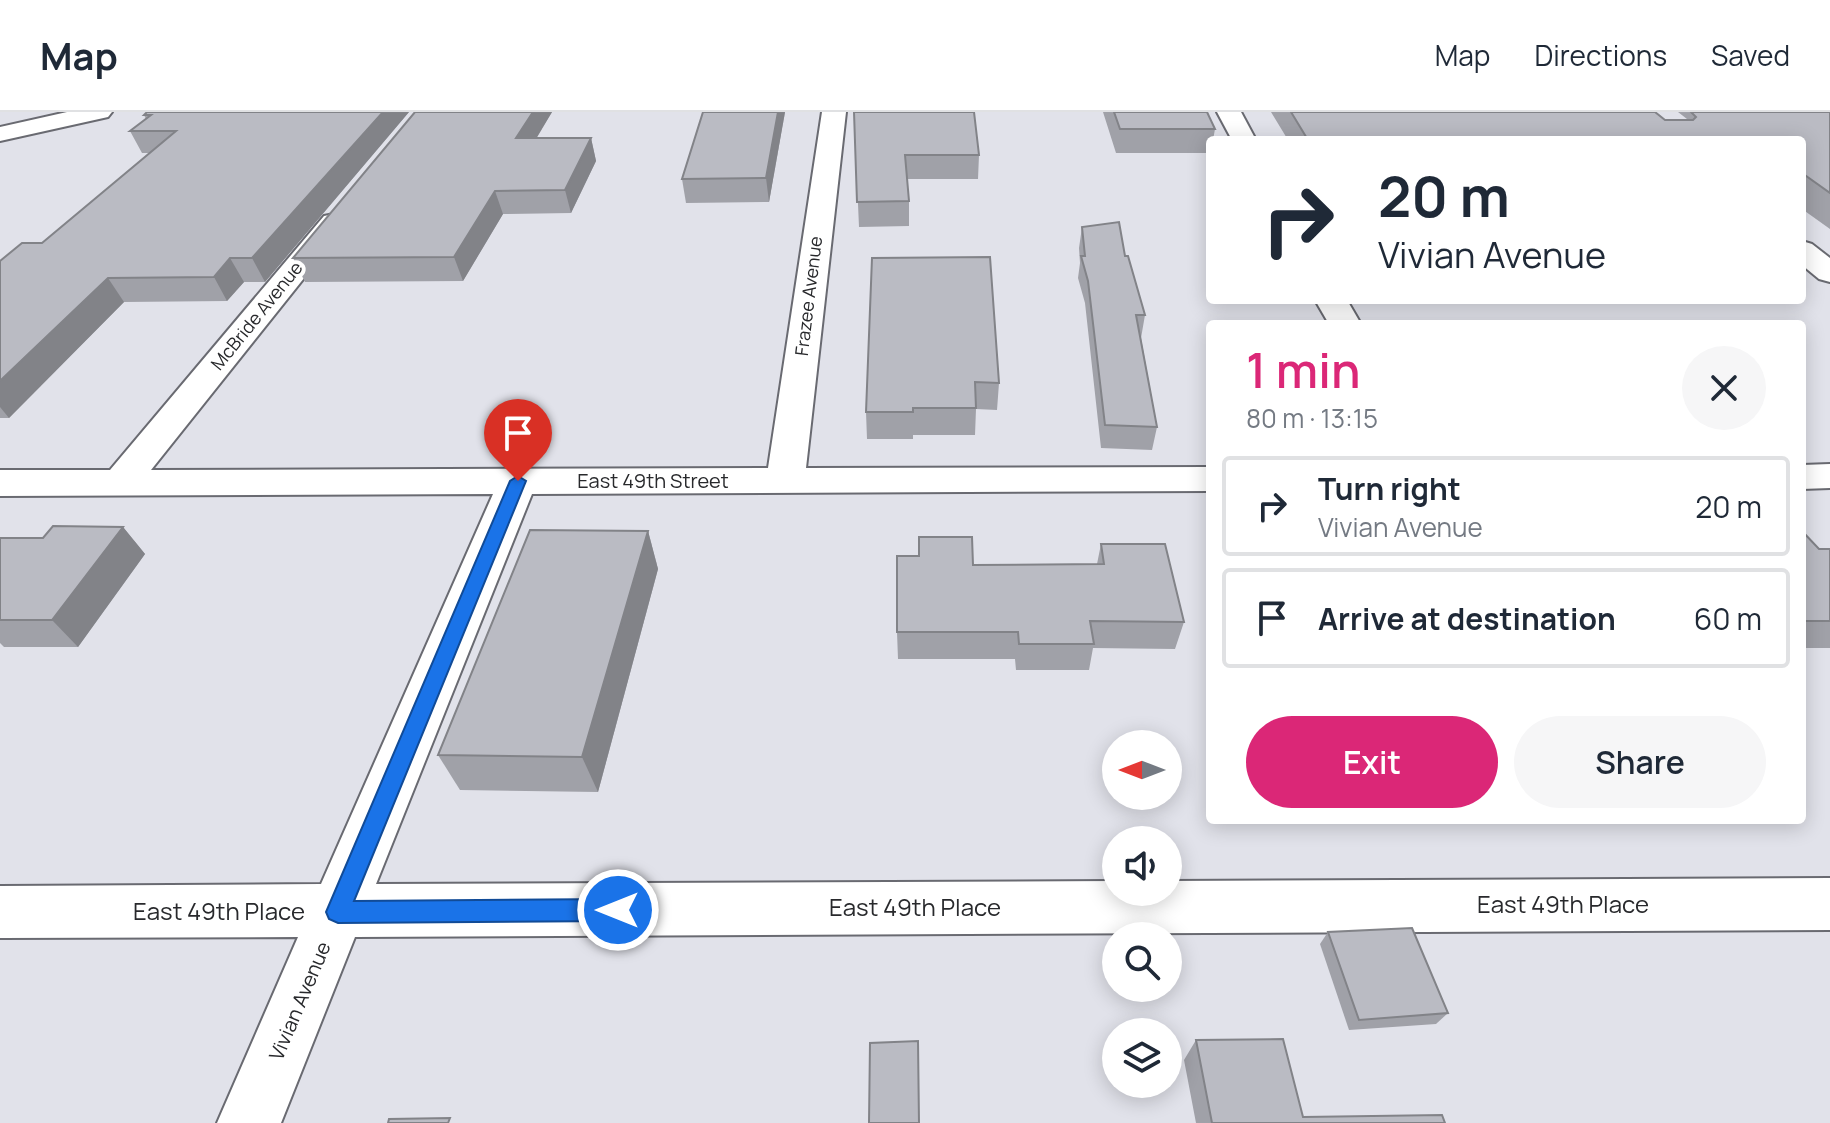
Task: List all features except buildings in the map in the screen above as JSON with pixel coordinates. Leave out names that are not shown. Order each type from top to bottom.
[{"type":"street","points":[[0,134],[100,112]]},
{"type":"street","name":"Frazee Avenue","points":[[785,481],[834,112]]},
{"type":"street","points":[[1229,112],[1242,136]]},
{"type":"street","points":[[1634,112],[1663,136]]},
{"type":"street","name":"McBride Avenue","points":[[120,483],[355,196]]},
{"type":"street","points":[[1806,253],[1830,273]]},
{"type":"street","points":[[1806,477],[1830,476]]},
{"type":"street","name":"East 49th Street","points":[[0,483],[1206,479]]},
{"type":"street","name":"Vivian Avenue","points":[[249,1123],[518,481]]},
{"type":"street","name":"East 49th Place","points":[[0,912],[1830,904]]},
{"type":"route","points":[[518,481],[338,912],[618,910]]}]
